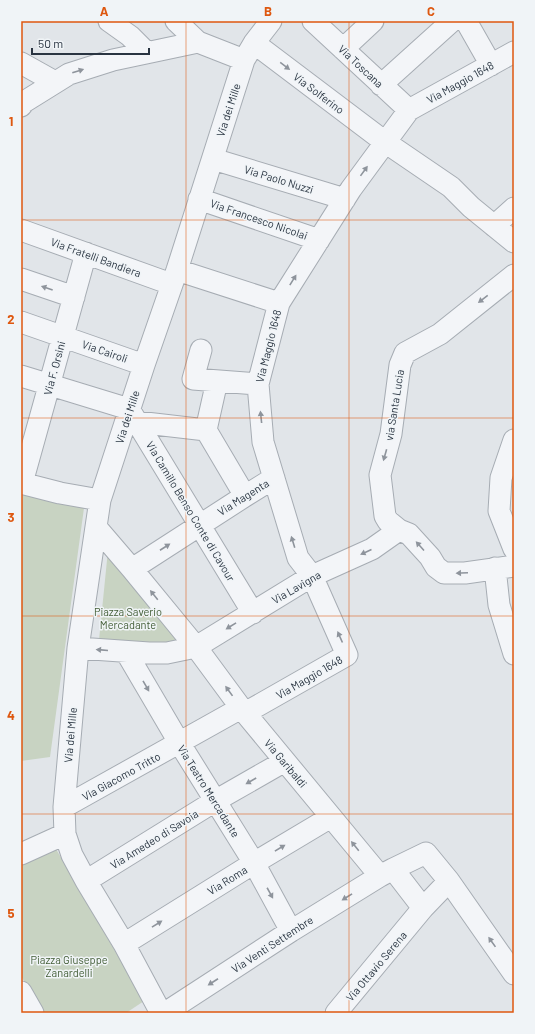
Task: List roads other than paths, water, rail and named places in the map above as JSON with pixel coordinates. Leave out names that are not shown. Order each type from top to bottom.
[{"type":"street","points":[[109,21],[130,36],[146,52]]},
{"type":"street","points":[[176,21],[198,42]]},
{"type":"street","name":"Via dei Mille","points":[[65,834],[64,807],[78,648],[100,500],[133,416],[144,365],[249,52],[271,21]]},
{"type":"street","name":"Via Toscana","points":[[313,21],[408,110]]},
{"type":"street","points":[[343,49],[373,21]]},
{"type":"street","points":[[381,85],[452,21]]},
{"type":"street","points":[[466,21],[491,66]]},
{"type":"street","points":[[21,106],[24,102],[69,74],[113,60],[198,42]]},
{"type":"street","name":"Via Solferino","points":[[198,42],[249,52],[451,187],[471,207],[514,242]]},
{"type":"street","name":"Via Maggio 1648","points":[[243,711],[348,655],[312,576],[298,558],[263,442],[258,384],[279,303],[345,199],[408,110],[491,66],[514,52]]},
{"type":"street","points":[[21,63],[55,82]]},
{"type":"street","name":"Via Paolo Nuzzi","points":[[212,159],[345,199]]},
{"type":"street","name":"Via Francesco Nicolai","points":[[199,199],[319,240]]},
{"type":"street","points":[[494,226],[514,208]]},
{"type":"street","name":"Via Fratelli Bandiera","points":[[21,230],[86,253],[279,303]]},
{"type":"street","name":"Via F. Orsini","points":[[22,483],[86,253]]},
{"type":"street","name":"via Santa Lucia","points":[[505,567],[465,573],[444,573],[436,567],[430,557],[409,534],[399,530],[388,521],[385,516],[380,475],[391,434],[400,365],[406,353],[440,334],[514,275]]},
{"type":"street","points":[[21,279],[74,297]]},
{"type":"street","name":"Via Cairoli","points":[[21,322],[144,365]]},
{"type":"street","points":[[201,350],[193,379],[258,384]]},
{"type":"street","points":[[21,376],[50,385],[133,416],[206,430]]},
{"type":"street","points":[[218,381],[206,430],[245,496]]},
{"type":"street","name":"Via Camillo Benso Conte di Cavour","points":[[133,416],[252,613]]},
{"type":"street","points":[[514,440],[501,478],[499,510],[514,549]]},
{"type":"street","name":"Via Magenta","points":[[132,569],[274,478]]},
{"type":"street","points":[[22,483],[60,493],[100,500]]},
{"type":"street","points":[[78,648],[149,653],[167,652],[196,647],[96,527]]},
{"type":"street","name":"Via Lavigna","points":[[196,647],[312,576],[372,549],[399,530]]},
{"type":"street","points":[[505,567],[499,605],[514,654]]},
{"type":"street","name":"Via Garibaldi","points":[[196,647],[243,711],[331,817],[386,872],[419,913]]},
{"type":"street","name":"Via Teatro Mercadante","points":[[126,652],[180,744],[254,863],[291,931]]},
{"type":"street","name":"Via Giacomo Tritto","points":[[64,807],[243,711]]},
{"type":"street","name":"Via Amedeo di Savoia","points":[[86,881],[215,801],[285,761]]},
{"type":"street","name":"Via Roma","points":[[124,944],[331,817]]},
{"type":"street","points":[[21,854],[65,834],[72,854],[86,881],[124,944],[161,1013]]},
{"type":"street","name":"Via Venti Settembre","points":[[165,1013],[291,931],[386,872],[426,853],[453,886]]},
{"type":"street","points":[[453,886],[514,974]]},
{"type":"street","name":"Via Ottavio Serena","points":[[336,1013],[419,913],[453,886]]},
{"type":"street","points":[[21,992],[33,1013]]},
{"type":"park label","name":"Piazza Saverio Mercadante","points":[[128,617]]},
{"type":"park label","name":"Piazza Giuseppe Zanardelli","points":[[69,965]]}]
